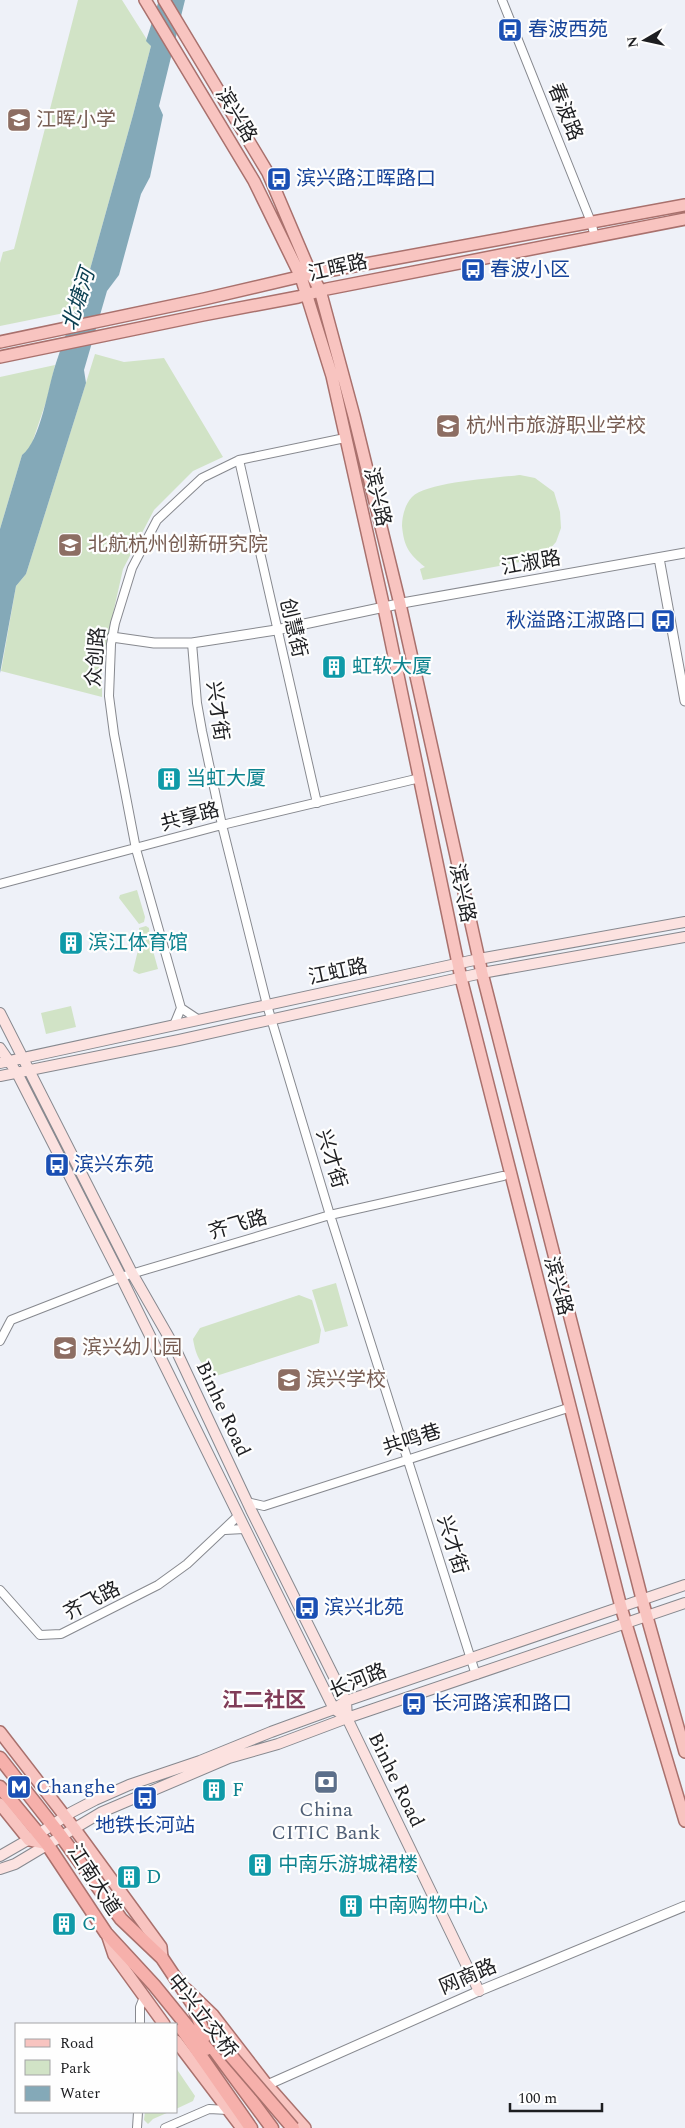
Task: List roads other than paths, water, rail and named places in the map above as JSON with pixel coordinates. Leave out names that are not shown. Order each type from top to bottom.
[{"type":"highway","points":[[0,1758],[121,1919],[162,1958],[178,1980],[192,2003],[204,2042],[252,2128]]},
{"type":"highway","name":"江南大道","points":[[0,1787],[106,1932]]},
{"type":"highway","name":"中兴立交桥","points":[[106,1932],[204,2042],[263,2128]]},
{"type":"highway","points":[[204,2042],[272,2128]]},
{"type":"highway","points":[[204,2042],[293,2128]]},
{"type":"main road","name":"滨兴路","points":[[145,0],[254,181],[306,275],[320,290],[352,407],[400,604],[482,973],[642,1599],[685,1752]]},
{"type":"main road","name":"滨兴路","points":[[164,0],[268,173],[306,275],[306,295],[332,376],[384,608],[461,978],[621,1607],[685,1821]]},
{"type":"main road","name":"江晖路","points":[[0,342],[204,299],[306,275],[685,204]]},
{"type":"main road","name":"江晖路","points":[[0,358],[306,295],[320,290],[685,219]]},
{"type":"main road","name":"江虹路","points":[[4,1062],[479,959],[685,922]]},
{"type":"main road","name":"江虹路","points":[[0,1076],[482,973],[685,937]]},
{"type":"main road","name":"Binhe Road","points":[[0,1013],[132,1273],[175,1348],[256,1521],[346,1701],[346,1718],[479,1991]]},
{"type":"main road","name":"Binhe Road","points":[[0,1048],[4,1062],[17,1073],[121,1277],[334,1709],[346,1718]]},
{"type":"main road","name":"长河路","points":[[56,1831],[64,1817],[87,1804],[129,1785],[200,1761],[334,1709],[346,1701],[685,1585]]},
{"type":"main road","name":"长河路","points":[[0,1856],[56,1831],[74,1828],[102,1812],[229,1758],[278,1744],[346,1718],[685,1603]]},
{"type":"main road","points":[[0,1732],[74,1828],[161,1947],[162,1958]]},
{"type":"main road","points":[[0,1804],[39,1839]]},
{"type":"main road","name":"长河路","points":[[0,1869],[15,1864],[39,1839]]},
{"type":"main road","name":"江南大道","points":[[106,1932],[114,1955],[163,2023]]},
{"type":"main road","points":[[178,1980],[213,2015],[267,2085],[305,2128]]},
{"type":"main road","points":[[178,2044],[242,2128]]},
{"type":"street","name":"春波路","points":[[502,0],[595,236]]},
{"type":"street","name":"众创路","points":[[181,1008],[136,849],[118,761],[109,696],[112,637],[132,568],[157,520],[202,478],[238,460],[345,438]]},
{"type":"street","name":"创慧街","points":[[238,460],[317,803]]},
{"type":"street","name":"江淑路","points":[[112,637],[154,643],[192,642],[276,630],[400,604],[685,553]]},
{"type":"street","points":[[659,558],[685,701]]},
{"type":"street","name":"兴才街","points":[[192,642],[200,722],[222,825],[267,1005],[330,1215],[476,1675]]},
{"type":"street","name":"共享路","points":[[0,884],[222,825],[420,778]]},
{"type":"street","points":[[174,1025],[181,1008],[199,1020]]},
{"type":"street","name":"齐飞路","points":[[0,1341],[11,1320],[132,1273],[330,1215],[503,1176]]},
{"type":"street","name":"共鸣巷","points":[[264,1506],[571,1407]]},
{"type":"street","points":[[247,1502],[264,1506],[256,1521]]},
{"type":"street","name":"齐飞路","points":[[0,1590],[40,1634],[61,1634],[158,1585],[187,1564],[238,1516]]},
{"type":"street","points":[[225,1530],[244,1529]]},
{"type":"street","name":"网商路","points":[[267,2085],[479,1991],[685,1906]]},
{"type":"street","points":[[140,2023],[140,2007],[144,1996]]},
{"type":"street","points":[[140,2014],[154,2010]]},
{"type":"street","points":[[209,2086],[212,2096],[209,2109]]},
{"type":"street","points":[[165,2128],[209,2109],[228,2110]]},
{"type":"street","points":[[137,2128],[138,2113]]},
{"type":"water","points":[[159,0],[185,0],[159,106],[163,115],[150,177],[141,194],[119,275],[107,291],[84,370],[86,383],[26,574],[16,586],[0,673],[0,529],[22,455],[29,448],[39,426],[59,354],[72,317],[84,291],[151,46],[146,41]]},
{"type":"place","name":"春波西苑","points":[[510,30]]},
{"type":"place","name":"江晖小学","points":[[19,120]]},
{"type":"place","name":"滨兴路江晖路口","points":[[279,179]]},
{"type":"place","name":"春波小区","points":[[473,270]]},
{"type":"place","name":"杭州市旅游职业学校","points":[[448,426]]},
{"type":"place","name":"北航杭州创新研究院","points":[[70,545]]},
{"type":"place","name":"秋溢路江淑路口","points":[[663,621]]},
{"type":"place","name":"虹软大厦","points":[[334,667]]},
{"type":"place","name":"当虹大厦","points":[[169,779]]},
{"type":"place","name":"滨江体育馆","points":[[71,943]]},
{"type":"place","name":"滨兴东苑","points":[[57,1165]]},
{"type":"place","name":"滨兴幼儿园","points":[[65,1348]]},
{"type":"place","name":"滨兴学校","points":[[289,1380]]},
{"type":"place","name":"滨兴北苑","points":[[307,1608]]},
{"type":"place","name":"长河路滨和路口","points":[[414,1704]]},
{"type":"place","name":"China CITIC Bank","points":[[326,1782]]},
{"type":"place","name":"Changhe","points":[[19,1787]]},
{"type":"place","name":"F","points":[[214,1790]]},
{"type":"place","name":"地铁长河站","points":[[145,1798]]},
{"type":"place","name":"中南乐游城裙楼","points":[[260,1865]]},
{"type":"place","name":"D","points":[[129,1877]]},
{"type":"place","name":"中南购物中心","points":[[351,1906]]},
{"type":"place","name":"C","points":[[64,1924]]},
{"type":"district","name":"江二社区","points":[[264,1701]]},
{"type":"water label","name":"北塘河","points":[[79,300]]}]
